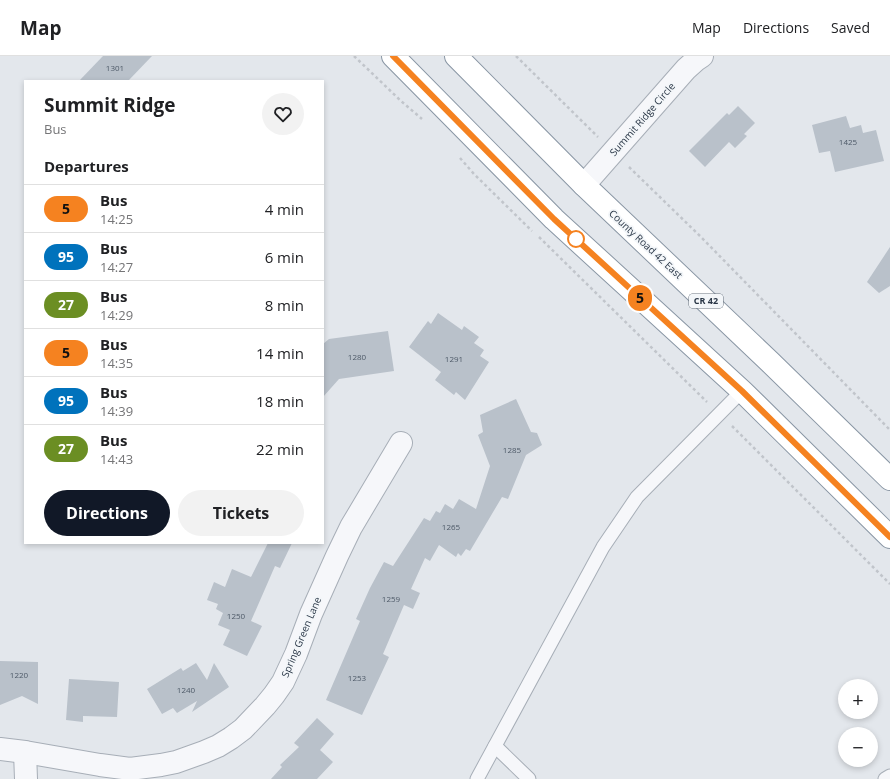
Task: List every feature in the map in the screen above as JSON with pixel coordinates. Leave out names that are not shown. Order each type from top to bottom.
[{"type":"highway","points":[[393,56],[554,219],[742,391],[890,537]]},
{"type":"highway","name":"County Road 42 East","points":[[456,56],[584,185],[770,362],[890,479]]},
{"type":"street","name":"Summit Ridge Circle","points":[[584,185],[686,70],[702,56]]},
{"type":"street","name":"Spring Green Lane","points":[[0,749],[130,769],[176,762],[218,746],[243,729],[265,706],[282,682],[296,654],[311,614],[336,556],[351,527],[401,443]]},
{"type":"street","points":[[25,752],[26,779]]},
{"type":"lane","points":[[477,779],[603,548],[637,497],[742,391]]},
{"type":"lane","points":[[495,746],[529,779]]},
{"type":"lane","points":[[885,779],[890,776]]},
{"type":"path","points":[[354,56],[401,101],[428,123]]},
{"type":"path","points":[[516,56],[700,236],[890,430]]},
{"type":"path","points":[[459,156],[474,174],[720,414],[890,584]]},
{"type":"building","points":[[103,56],[152,56],[129,80],[80,80]]},
{"type":"building","points":[[738,106],[755,123],[744,134],[747,136],[735,148],[729,142],[705,167],[689,151],[727,113],[729,115]]},
{"type":"building","points":[[846,116],[850,128],[861,125],[863,133],[876,130],[884,161],[835,172],[830,151],[819,153],[812,125]]},
{"type":"building","points":[[890,247],[890,286],[879,293],[867,282]]},
{"type":"building","points":[[438,313],[462,330],[464,326],[479,337],[474,343],[484,350],[480,356],[489,362],[465,400],[456,392],[454,395],[435,380],[441,372],[409,347],[428,321],[431,324]]},
{"type":"building","points":[[388,331],[394,371],[339,379],[324,396],[324,343],[329,339]]},
{"type":"building","points":[[516,399],[531,432],[537,433],[542,445],[526,455],[508,499],[502,497],[470,551],[466,549],[461,556],[458,553],[456,557],[439,545],[430,561],[425,558],[411,589],[420,593],[413,609],[404,605],[383,654],[389,657],[362,715],[326,700],[360,621],[356,619],[384,562],[393,566],[424,518],[430,521],[436,511],[440,513],[445,504],[453,509],[459,499],[476,509],[490,466],[478,435],[483,432],[480,415]]},
{"type":"building","points":[[268,544],[292,544],[280,568],[275,566],[251,621],[262,626],[247,656],[223,645],[230,630],[218,625],[223,613],[216,609],[218,604],[207,600],[214,582],[225,587],[232,569],[251,577]]},
{"type":"building","points":[[0,661],[38,662],[38,704],[22,696],[0,705]]},
{"type":"building","points":[[196,663],[207,680],[214,663],[229,687],[192,712],[197,701],[177,713],[173,708],[162,714],[147,689],[181,668],[183,671]]},
{"type":"building","points":[[69,679],[119,682],[117,717],[83,716],[83,722],[66,720]]},
{"type":"building","points":[[317,718],[334,734],[320,750],[333,762],[317,779],[271,779],[282,767],[280,765],[299,747],[294,743]]},
{"type":"bus line","name":"5","points":[[393,56],[554,219],[742,391],[890,537]]}]
